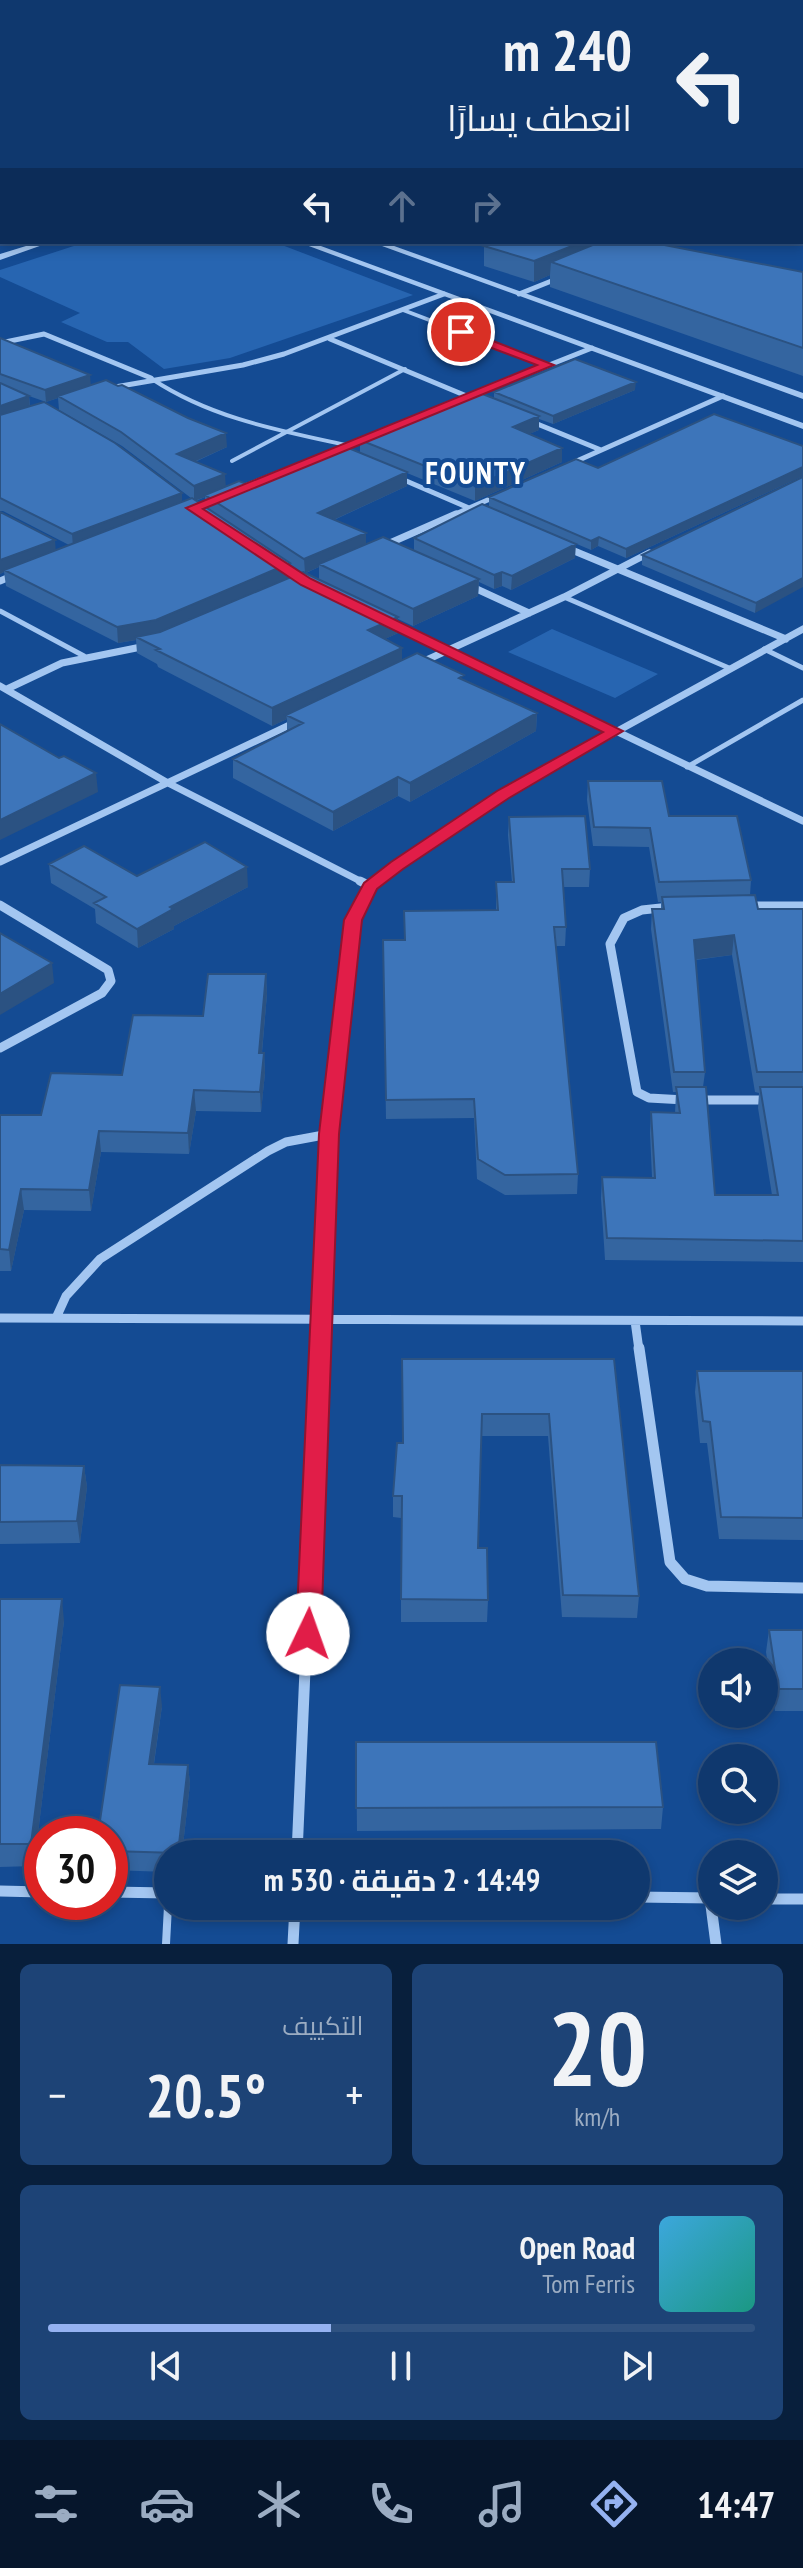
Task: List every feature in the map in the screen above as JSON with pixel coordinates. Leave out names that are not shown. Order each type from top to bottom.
[{"type":"street","points":[[0,257],[41,244]]},
{"type":"street","points":[[307,244],[803,426]]},
{"type":"street","points":[[381,244],[803,396]]},
{"type":"street","points":[[519,294],[564,276]]},
{"type":"street","points":[[109,388],[243,365],[329,339],[444,294]]},
{"type":"street","points":[[0,343],[44,334],[152,379]]},
{"type":"street","points":[[329,339],[483,402]]},
{"type":"street","points":[[235,490],[592,348]]},
{"type":"street","points":[[561,468],[723,396]]},
{"type":"street","points":[[527,420],[601,450]]},
{"type":"street","points":[[334,449],[348,455]]},
{"type":"street","points":[[388,473],[483,514]]},
{"type":"street","points":[[371,551],[508,491]]},
{"type":"street","points":[[384,545],[399,552]]},
{"type":"street","points":[[557,545],[786,639]]},
{"type":"street","points":[[406,670],[564,597],[660,548]]},
{"type":"street","points":[[0,581],[28,570]]},
{"type":"street","points":[[457,579],[529,613]]},
{"type":"street","points":[[377,616],[803,821]]},
{"type":"street","points":[[298,1840],[329,1134],[353,920],[370,886],[503,794],[803,629]]},
{"type":"street","points":[[2,688],[84,656],[159,643]]},
{"type":"street","points":[[2,688],[168,783],[370,886]]},
{"type":"street","points":[[0,862],[308,717]]},
{"type":"street","points":[[0,905],[108,970],[111,981],[102,993],[0,1048]]},
{"type":"street","points":[[744,906],[803,906]]},
{"type":"street","points":[[686,907],[642,910],[624,918],[610,944],[637,1092],[663,1100],[787,1100]]},
{"type":"street","points":[[56,1318],[66,1296],[100,1259],[268,1151],[286,1142],[329,1134]]},
{"type":"street","points":[[0,1318],[803,1321]]},
{"type":"street","points":[[635,1321],[670,1562],[685,1579],[707,1586],[803,1588]]},
{"type":"street","points":[[0,1891],[24,1892]]},
{"type":"street","points":[[128,1892],[154,1893]]},
{"type":"street","points":[[650,1897],[698,1898]]},
{"type":"street","points":[[778,1899],[803,1899]]},
{"type":"street","points":[[293,1944],[294,1920]]},
{"type":"street","points":[[713,1920],[716,1944]]},
{"type":"lane","points":[[403,310],[548,365]]},
{"type":"lane","points":[[232,461],[405,369]]},
{"type":"lane","points":[[152,379],[197,407],[285,432],[346,445]]},
{"type":"lane","points":[[564,597],[729,668]]},
{"type":"lane","points":[[0,611],[84,656]]},
{"type":"lane","points":[[764,649],[803,668]]},
{"type":"lane","points":[[687,767],[803,700]]},
{"type":"lane","points":[[166,1944],[167,1920]]},
{"type":"shaded area","points":[[80,244],[279,244],[413,295],[230,358],[164,369],[128,342],[107,342],[61,322],[80,313],[0,277],[0,270]]},
{"type":"shaded area","points":[[552,629],[658,674],[615,698],[508,652]]},
{"type":"building","points":[[488,244],[577,244],[534,261],[484,246]]},
{"type":"building","points":[[595,244],[659,244],[803,272],[803,348],[551,262]]},
{"type":"building","points":[[0,338],[90,375],[45,390],[0,374]]},
{"type":"building","points":[[575,359],[636,382],[553,416],[494,392]]},
{"type":"building","points":[[106,380],[226,433],[177,454],[225,474],[194,486],[121,432],[58,396]]},
{"type":"building","points":[[0,383],[29,396],[0,406]]},
{"type":"building","points":[[480,393],[539,416],[513,427],[562,448],[475,486],[360,440]]},
{"type":"building","points":[[44,402],[115,443],[182,493],[72,534],[0,498],[0,415]]},
{"type":"building","points":[[714,414],[803,446],[803,467],[626,549],[599,537],[591,541],[489,497],[576,459],[598,468]]},
{"type":"building","points":[[346,447],[407,472],[318,513],[366,533],[304,559],[205,495],[239,481],[254,487]]},
{"type":"building","points":[[803,477],[803,578],[756,603],[642,555]]},
{"type":"building","points":[[192,498],[290,563],[156,620],[117,627],[4,570]]},
{"type":"building","points":[[482,504],[576,544],[512,576],[502,572],[494,575],[414,538]]},
{"type":"building","points":[[0,512],[55,540],[0,560]]},
{"type":"building","points":[[383,537],[479,579],[413,609],[319,564]]},
{"type":"building","points":[[303,572],[398,617],[368,630],[402,648],[272,708],[136,637],[160,632]]},
{"type":"building","points":[[417,653],[464,675],[459,678],[537,713],[410,783],[398,777],[333,812],[233,759],[303,723],[286,715]]},
{"type":"building","points":[[0,724],[59,758],[64,756],[96,773],[0,820]]},
{"type":"building","points":[[588,781],[662,781],[669,816],[737,816],[751,880],[659,882],[650,828],[594,827]]},
{"type":"building","points":[[585,816],[590,869],[562,869],[566,927],[554,927],[578,1174],[505,1175],[478,1159],[474,1099],[386,1100],[383,940],[405,940],[404,911],[498,910],[496,882],[514,882],[509,817]]},
{"type":"building","points":[[205,842],[247,867],[170,907],[173,909],[137,929],[94,903],[106,897],[49,864],[84,846],[137,876]]},
{"type":"building","points":[[755,895],[758,909],[803,909],[803,1072],[757,1072],[734,935],[694,940],[705,1072],[674,1072],[652,909],[664,909],[662,897]]},
{"type":"building","points":[[0,933],[52,963],[0,994]]},
{"type":"building","points":[[208,974],[266,974],[259,1053],[264,1053],[260,1092],[194,1090],[188,1133],[99,1131],[89,1190],[21,1189],[9,1250],[0,1249],[0,1115],[41,1115],[51,1073],[122,1075],[133,1015],[203,1016]]},
{"type":"building","points":[[676,1087],[706,1087],[715,1195],[778,1195],[760,1087],[803,1087],[803,1241],[607,1238],[602,1177],[655,1178],[651,1112],[680,1113]]},
{"type":"building","points":[[402,1359],[614,1359],[639,1596],[563,1595],[549,1414],[482,1414],[478,1548],[487,1548],[488,1600],[401,1599],[402,1496],[393,1496],[397,1443],[403,1443]]},
{"type":"building","points":[[697,1371],[803,1371],[803,1518],[721,1517],[710,1422],[703,1421]]},
{"type":"building","points":[[0,1465],[84,1466],[77,1521],[0,1522]]},
{"type":"building","points":[[0,1599],[62,1599],[35,1816],[24,1816],[24,1844],[0,1844]]},
{"type":"building","points":[[769,1630],[803,1630],[803,1689],[778,1689],[778,1648],[772,1648]]},
{"type":"building","points":[[120,1685],[160,1687],[149,1764],[188,1765],[179,1840],[154,1840],[154,1852],[128,1852],[128,1816],[101,1816]]},
{"type":"building","points":[[356,1742],[656,1742],[663,1807],[356,1808]]},
{"type":"district","name":"FOUNTY","points":[[476,472]]},
{"type":"route","points":[[308,1634],[329,1134],[353,920],[370,886],[397,866],[503,794],[615,731],[306,582],[193,508],[548,365],[461,332]]}]
